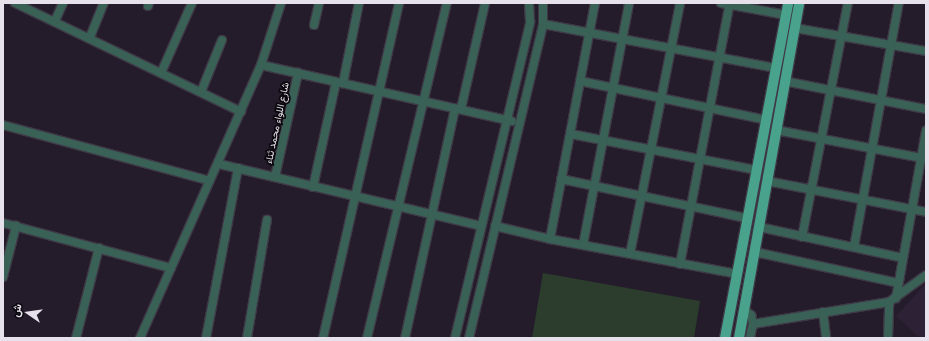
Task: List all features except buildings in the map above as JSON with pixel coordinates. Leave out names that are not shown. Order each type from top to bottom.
[{"type":"main road","points":[[725,338],[746,218],[788,3]]},
{"type":"main road","points":[[739,338],[799,3]]},
{"type":"street","points":[[55,20],[63,3]]},
{"type":"street","points":[[90,37],[104,3]]},
{"type":"street","points":[[162,73],[192,3]]},
{"type":"street","points":[[314,26],[318,3]]},
{"type":"street","points":[[313,186],[359,3]]},
{"type":"street","points":[[322,338],[399,3]]},
{"type":"street","points":[[367,338],[396,206],[447,3]]},
{"type":"street","points":[[406,338],[458,109],[485,3]]},
{"type":"street","points":[[455,338],[508,120],[530,22],[529,3]]},
{"type":"street","points":[[550,239],[571,134],[594,3]]},
{"type":"street","points":[[583,245],[629,3]]},
{"type":"street","points":[[630,254],[680,3]]},
{"type":"street","points":[[720,3],[786,15]]},
{"type":"street","points":[[802,237],[823,138],[848,3]]},
{"type":"street","points":[[854,247],[880,98],[899,3]]},
{"type":"street","points":[[18,4],[55,20],[241,112]]},
{"type":"street","points":[[140,338],[210,180],[219,164],[261,65],[279,4]]},
{"type":"street","points":[[469,338],[543,24],[543,4]]},
{"type":"street","points":[[680,264],[708,108],[720,57],[729,4]]},
{"type":"street","points":[[543,24],[775,68]]},
{"type":"street","points":[[795,28],[926,51]]},
{"type":"street","points":[[201,92],[222,40]]},
{"type":"street","points":[[261,65],[378,90],[519,123]]},
{"type":"street","name":"شارع اللواء محمد ثناء","points":[[275,177],[298,73]]},
{"type":"street","points":[[580,80],[612,89],[766,120]]},
{"type":"street","points":[[784,81],[880,98],[926,109]]},
{"type":"street","points":[[3,125],[210,180]]},
{"type":"street","points":[[776,130],[823,138],[871,150],[924,158]]},
{"type":"street","points":[[888,338],[893,300],[898,283],[912,209],[924,158],[926,131]]},
{"type":"street","points":[[571,134],[604,138],[756,170]]},
{"type":"street","points":[[219,164],[481,226]]},
{"type":"street","points":[[206,338],[238,168]]},
{"type":"street","points":[[562,179],[746,218]]},
{"type":"street","points":[[767,181],[812,191],[926,212]]},
{"type":"street","points":[[247,338],[267,220]]},
{"type":"street","points":[[3,222],[171,268]]},
{"type":"street","points":[[3,277],[16,226]]},
{"type":"street","points":[[495,226],[550,239],[737,274]]},
{"type":"street","points":[[759,227],[903,258]]},
{"type":"street","points":[[76,338],[99,248]]},
{"type":"street","points":[[755,252],[898,283]]},
{"type":"street","points":[[753,324],[893,300],[926,275]]},
{"type":"street","points":[[744,310],[751,315],[753,324],[750,338]]},
{"type":"street","points":[[823,312],[826,338]]},
{"type":"street","points":[[458,325],[471,328]]},
{"type":"shaded area","points":[[926,283],[926,338],[920,338],[896,316]]},
{"type":"green space","points":[[543,273],[700,301],[694,338],[532,338]]}]
